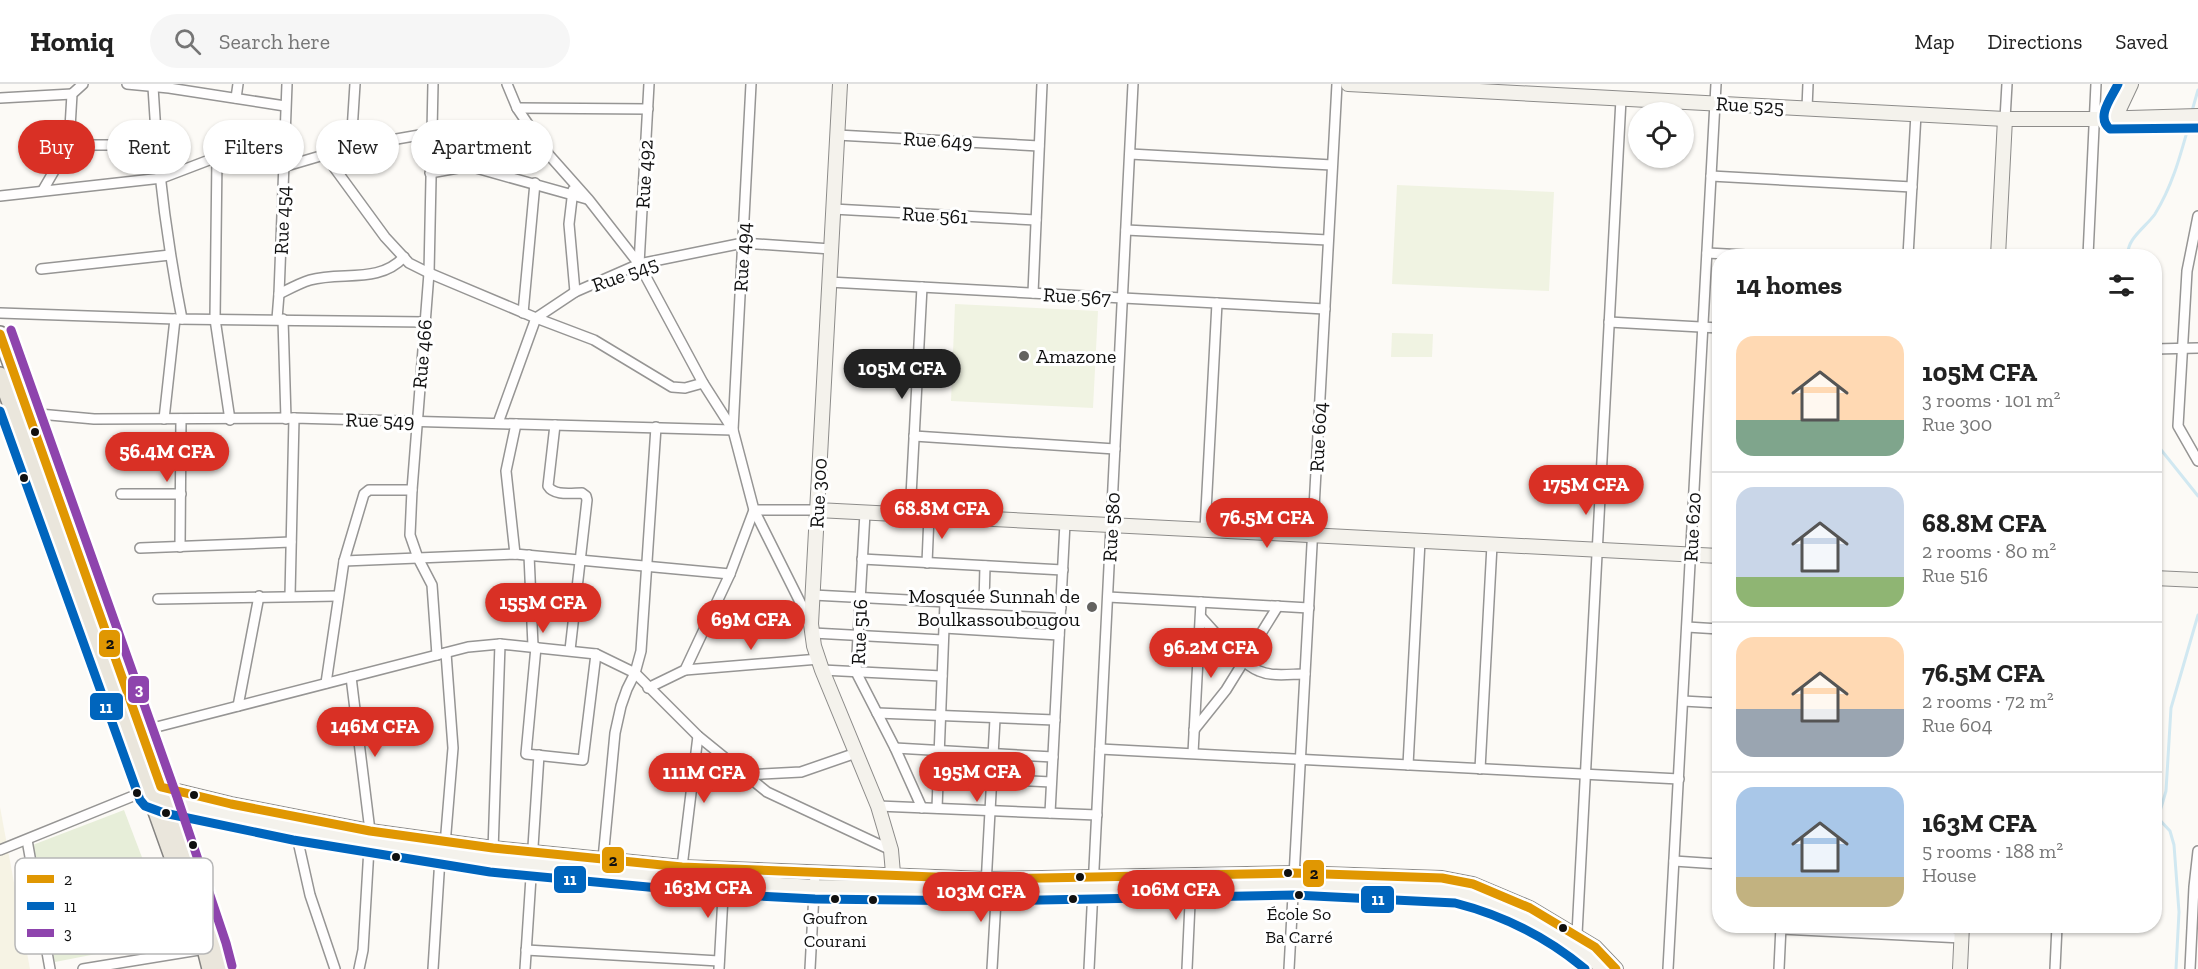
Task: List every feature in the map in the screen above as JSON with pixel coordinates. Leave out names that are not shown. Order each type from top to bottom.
[{"type":"main road","name":"Rue 300","points":[[840,84],[812,629],[814,646],[821,665],[878,806],[891,850],[894,882]]},
{"type":"main road","name":"Rue 525","points":[[1348,84],[1519,89],[1621,99],[2005,119],[2198,116]]},
{"type":"main road","points":[[2115,117],[2131,84]]},
{"type":"main road","points":[[1998,249],[2005,119]]},
{"type":"main road","points":[[0,334],[141,731],[154,793],[175,858]]},
{"type":"main road","points":[[0,375],[6,410],[180,858]]},
{"type":"main road","points":[[817,510],[1712,556]]},
{"type":"main road","points":[[2162,578],[2194,580]]},
{"type":"main road","points":[[154,793],[295,828],[370,836]]},
{"type":"main road","points":[[154,793],[231,804],[443,851],[724,876],[991,883],[1294,878],[1459,880],[1504,896],[1577,934],[1595,947],[1616,969]]},
{"type":"main road","points":[[531,858],[603,859],[682,867],[724,876]]},
{"type":"main road","points":[[1294,878],[1471,893],[1546,927],[1599,966]]},
{"type":"main road","points":[[1960,969],[1962,933]]},
{"type":"main road","points":[[213,942],[220,969]]},
{"type":"main road","points":[[206,954],[210,969]]},
{"type":"street","points":[[0,98],[72,94],[83,84]]},
{"type":"street","points":[[127,84],[169,86],[285,106]]},
{"type":"street","points":[[236,98],[238,84]]},
{"type":"street","name":"Rue 454","points":[[285,120],[287,84]]},
{"type":"street","points":[[353,120],[355,84]]},
{"type":"street","name":"Rue 466","points":[[432,120],[434,84]]},
{"type":"street","points":[[507,84],[517,108],[549,155],[589,200],[639,264],[704,383],[733,429],[754,510],[812,629],[858,636],[944,640]]},
{"type":"street","name":"Rue 492","points":[[639,264],[649,84]]},
{"type":"street","name":"Rue 494","points":[[733,429],[751,84]]},
{"type":"street","points":[[1033,293],[1042,84]]},
{"type":"street","name":"Rue 580","points":[[1089,969],[1133,84]]},
{"type":"street","name":"Rue 604","points":[[1289,969],[1337,84]]},
{"type":"street","name":"Rue 620","points":[[1668,969],[1716,84]]},
{"type":"street","points":[[1806,108],[1808,84]]},
{"type":"street","points":[[2005,119],[2007,84]]},
{"type":"street","points":[[2088,249],[2096,84]]},
{"type":"street","points":[[153,87],[155,120]]},
{"type":"street","points":[[70,120],[72,94]]},
{"type":"street","points":[[1577,934],[1621,99]]},
{"type":"street","points":[[517,108],[648,109]]},
{"type":"street","points":[[1908,249],[1916,114]]},
{"type":"street","name":"Rue 649","points":[[837,135],[1040,146]]},
{"type":"street","points":[[1130,154],[1332,165]]},
{"type":"street","points":[[0,196],[162,178],[203,162]]},
{"type":"street","points":[[44,190],[53,174]]},
{"type":"street","points":[[161,174],[178,319],[164,419]]},
{"type":"street","points":[[217,174],[215,319],[230,420]]},
{"type":"street","name":"Rue 454","points":[[283,174],[279,294],[290,418],[290,596]]},
{"type":"street","points":[[339,174],[385,237],[409,262],[429,273],[523,313],[594,340],[672,387],[685,388],[704,383]]},
{"type":"street","name":"Rue 466","points":[[430,174],[429,273],[410,534],[418,558],[432,585],[453,748],[433,969]]},
{"type":"street","points":[[500,174],[589,200]]},
{"type":"street","points":[[1711,176],[1912,187]]},
{"type":"street","points":[[523,313],[535,183]]},
{"type":"street","points":[[574,184],[569,224],[574,292]]},
{"type":"street","name":"Rue 561","points":[[833,209],[1036,220]]},
{"type":"street","points":[[2198,216],[2187,272],[2178,426],[2198,461]]},
{"type":"street","points":[[1126,230],[1328,240]]},
{"type":"street","name":"Rue 545","points":[[536,318],[574,292],[639,264],[743,243],[831,249]]},
{"type":"street","points":[[1707,254],[1712,254]]},
{"type":"street","points":[[41,269],[170,255]]},
{"type":"street","points":[[279,294],[310,280],[377,274],[395,267],[404,257]]},
{"type":"street","name":"Rue 567","points":[[829,282],[1325,309]]},
{"type":"street","points":[[910,515],[922,287]]},
{"type":"street","points":[[1205,530],[1217,303]]},
{"type":"street","points":[[0,314],[424,322]]},
{"type":"street","points":[[498,423],[536,318]]},
{"type":"street","points":[[1610,322],[1712,328]]},
{"type":"street","points":[[2162,349],[2198,348]]},
{"type":"street","name":"Rue 549","points":[[6,410],[94,419],[290,418],[733,429]]},
{"type":"street","points":[[180,547],[181,419]]},
{"type":"street","points":[[515,554],[506,471],[516,424]]},
{"type":"street","points":[[555,425],[548,486],[555,492],[586,495],[570,650]]},
{"type":"street","points":[[603,859],[615,733],[624,698],[636,674],[641,651],[656,428]]},
{"type":"street","points":[[914,436],[1115,449]]},
{"type":"street","points":[[2188,442],[2198,443]]},
{"type":"street","points":[[326,683],[344,561],[366,491],[412,490]]},
{"type":"street","points":[[121,494],[181,494]]},
{"type":"street","points":[[754,510],[817,510]]},
{"type":"street","points":[[685,670],[730,574],[754,510]]},
{"type":"street","name":"Rue 516","points":[[865,513],[856,672],[895,748],[922,808]]},
{"type":"street","points":[[927,563],[929,516]]},
{"type":"street","points":[[1050,813],[1065,523]]},
{"type":"street","points":[[1408,765],[1420,541]]},
{"type":"street","points":[[140,548],[291,542]]},
{"type":"street","points":[[1480,769],[1492,544]]},
{"type":"street","points":[[344,561],[515,554],[730,574]]},
{"type":"street","points":[[529,555],[535,647],[526,754],[583,760],[596,654]]},
{"type":"street","points":[[862,559],[1063,570]]},
{"type":"street","points":[[984,604],[985,566]]},
{"type":"street","points":[[813,595],[1061,608]]},
{"type":"street","points":[[238,706],[259,596]]},
{"type":"street","points":[[158,599],[338,596]]},
{"type":"street","points":[[1108,597],[1309,608]]},
{"type":"street","points":[[936,808],[945,602]]},
{"type":"street","points":[[1193,753],[1201,602]]},
{"type":"street","points":[[1194,730],[1212,710],[1245,662],[1278,606]]},
{"type":"street","points":[[1201,617],[1250,667],[1260,672],[1277,675],[1305,674]]},
{"type":"street","points":[[1687,627],[1712,628]]},
{"type":"street","points":[[944,628],[1059,635]]},
{"type":"street","points":[[141,731],[468,647],[500,644],[596,654],[636,674],[698,736],[767,792],[891,850]]},
{"type":"street","points":[[493,854],[500,644]]},
{"type":"street","points":[[648,688],[685,670],[821,665],[856,672],[942,676]]},
{"type":"street","points":[[351,677],[370,836],[363,950],[358,969]]},
{"type":"street","points":[[1683,701],[1712,703]]},
{"type":"street","points":[[877,713],[1055,720]]},
{"type":"street","points":[[992,969],[990,810],[995,719]]},
{"type":"street","points":[[682,867],[698,736]]},
{"type":"street","points":[[895,748],[1053,757]]},
{"type":"street","points":[[1100,748],[1679,779]]},
{"type":"street","points":[[744,775],[801,772],[856,753]]},
{"type":"street","points":[[525,969],[539,755]]},
{"type":"street","points":[[938,776],[1051,783]]},
{"type":"street","points":[[0,850],[154,793]]},
{"type":"street","points":[[878,806],[1097,814]]},
{"type":"street","points":[[295,828],[310,895],[335,969]]},
{"type":"street","points":[[27,840],[30,858]]},
{"type":"street","points":[[2190,969],[2198,851]]},
{"type":"street","points":[[1674,861],[1712,864]]},
{"type":"street","points":[[526,950],[719,965],[724,876]]},
{"type":"street","points":[[810,969],[815,880]]},
{"type":"street","points":[[1187,969],[1191,881]]},
{"type":"street","points":[[1779,969],[1781,933]]},
{"type":"street","points":[[2055,969],[2057,933]]},
{"type":"street","points":[[1595,947],[1599,966]]},
{"type":"street","points":[[47,954],[50,969]]},
{"type":"street","points":[[83,969],[170,954]]},
{"type":"shaded area","points":[[0,807],[15,888],[15,954],[27,954],[30,969],[0,969]]},
{"type":"green space","points":[[1397,185],[1554,192],[1549,291],[1392,284]]},
{"type":"green space","name":"Amazone","points":[[955,304],[1098,311],[1093,408],[951,401]]},
{"type":"green space","points":[[1392,333],[1433,334],[1432,357],[1391,357]]},
{"type":"green space","points":[[124,810],[142,858],[33,858],[30,846]]},
{"type":"green space","points":[[53,954],[96,954],[55,962]]},
{"type":"waterway","points":[[2192,111],[2198,90]]},
{"type":"waterway","points":[[2128,249],[2133,239],[2155,214],[2167,192],[2190,121]]},
{"type":"waterway","points":[[2162,451],[2198,496]]},
{"type":"waterway","points":[[2162,804],[2166,791],[2171,708],[2198,615]]},
{"type":"waterway","points":[[2162,822],[2170,831],[2174,845],[2179,912],[2176,969]]},
{"type":"transit line","name":"11","points":[[2118,84],[2104,113],[2104,119],[2110,129],[2198,128]]},
{"type":"transit line","name":"3","points":[[11,330],[197,858]]},
{"type":"transit line","name":"2","points":[[0,334],[161,787],[231,804],[370,831],[493,848],[682,867],[986,879],[1295,873],[1442,878],[1473,884],[1530,908],[1595,947],[1616,969]]},
{"type":"transit line","name":"11","points":[[0,411],[140,800],[145,806],[164,813],[293,840],[490,872],[722,894],[815,899],[986,901],[1294,895],[1455,903],[1490,914],[1524,929],[1556,947],[1585,969]]},
{"type":"transit line","name":"3","points":[[213,904],[232,966]]},
{"type":"place","name":"Amazone","points":[[1024,356]]},
{"type":"place","name":"Mosquée Sunnah de Boulkassoubougou","points":[[1092,607]]},
{"type":"place","name":"École So Ba Carré","points":[[1299,895]]},
{"type":"place","name":"Goufron Courani","points":[[835,899]]}]
